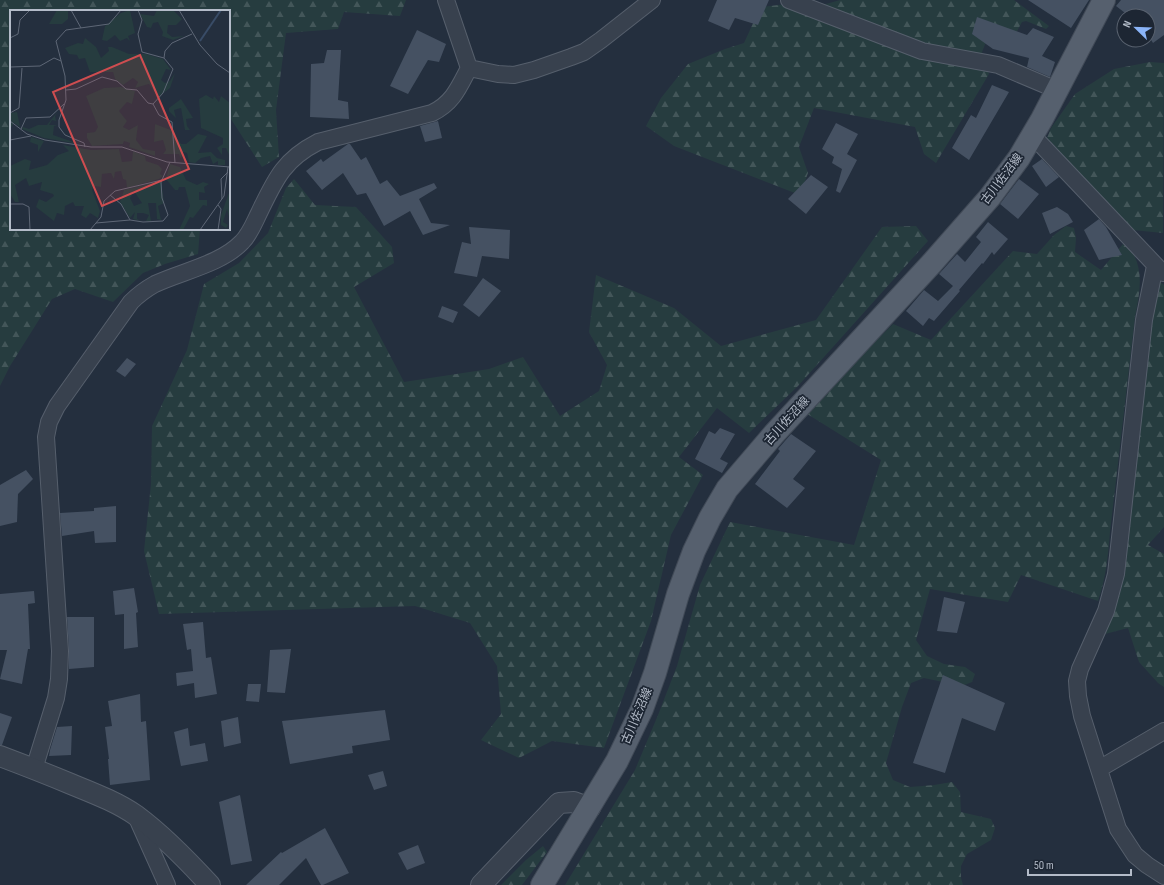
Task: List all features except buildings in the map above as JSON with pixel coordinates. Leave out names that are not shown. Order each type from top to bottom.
[{"type":"main road","name":"古川佐沼線","points":[[542,885],[590,808],[617,761],[642,709],[655,673],[678,594],[694,551],[727,488],[774,434],[952,241],[990,197],[1019,158],[1057,90],[1104,0]]},
{"type":"street","points":[[34,769],[56,698],[59,679],[60,651],[46,437],[49,422],[57,406],[131,302],[142,292],[154,284],[222,257],[243,242],[251,231],[272,186],[293,158],[318,142],[432,113],[443,108],[452,98],[469,68],[446,0]]},
{"type":"street","points":[[469,68],[498,74],[514,75],[571,58],[584,52],[601,40],[652,0]]},
{"type":"street","points":[[789,0],[922,51],[998,65],[1057,90]]},
{"type":"street","points":[[1032,135],[1160,270],[1144,320],[1116,574],[1106,611],[1080,669],[1077,681],[1082,716],[1118,829],[1135,855],[1164,876]]},
{"type":"street","points":[[1099,769],[1164,731]]},
{"type":"street","points":[[0,756],[91,792],[117,804],[136,816],[162,836],[210,885]]},
{"type":"street","points":[[481,885],[559,803],[574,802],[590,808]]},
{"type":"street","points":[[136,816],[167,885]]},
{"type":"green space","points":[[0,0],[406,0],[400,16],[344,12],[338,29],[286,33],[276,110],[279,157],[262,167],[230,118],[230,10],[10,10],[10,230],[200,230],[198,254],[165,264],[143,273],[113,302],[75,289],[52,299],[10,366],[0,386]]},
{"type":"green space","points":[[840,0],[1014,0],[1049,26],[1046,29],[1026,21],[1022,22],[1016,33],[992,27],[982,52],[989,74],[936,163],[924,154],[915,127],[814,108],[799,147],[808,173],[800,195],[674,146],[646,126],[661,98],[688,64],[744,43],[762,7],[794,3],[826,4]]},
{"type":"green space","points":[[1150,62],[1164,63],[1163,233],[1133,230],[1047,138],[1051,128],[1075,94],[1114,69]]},
{"type":"green space","points":[[294,179],[315,205],[356,207],[392,247],[394,263],[354,287],[404,382],[489,369],[523,357],[560,416],[599,391],[607,365],[589,332],[596,275],[674,308],[721,346],[816,320],[882,227],[916,226],[928,241],[798,386],[749,433],[717,408],[679,457],[703,475],[671,535],[651,621],[604,748],[552,741],[519,758],[481,740],[501,714],[497,666],[470,623],[415,606],[159,614],[144,551],[151,484],[152,426],[187,350],[204,284],[239,263],[268,233],[286,188]]},
{"type":"green space","points":[[1066,226],[1074,228],[1076,238],[1075,252],[1101,270],[1123,244],[1133,253],[1140,278],[1105,575],[1098,601],[1021,575],[1008,602],[930,589],[916,640],[927,656],[944,664],[965,667],[975,674],[972,682],[962,686],[924,678],[911,683],[902,707],[886,763],[893,780],[910,787],[952,782],[960,792],[961,812],[991,819],[995,828],[991,840],[967,854],[961,866],[961,878],[963,885],[565,885],[635,770],[677,666],[700,585],[730,522],[854,545],[881,460],[804,412],[893,324],[931,340],[1013,251],[1037,254],[1054,235]]},
{"type":"green space","points":[[1159,281],[1164,285],[1164,527],[1148,545],[1164,554],[1164,687],[1158,683],[1139,662],[1128,628],[1105,634],[1112,612],[1152,319]]},
{"type":"green space","points":[[543,846],[547,852],[522,885],[501,885],[526,860]]}]
